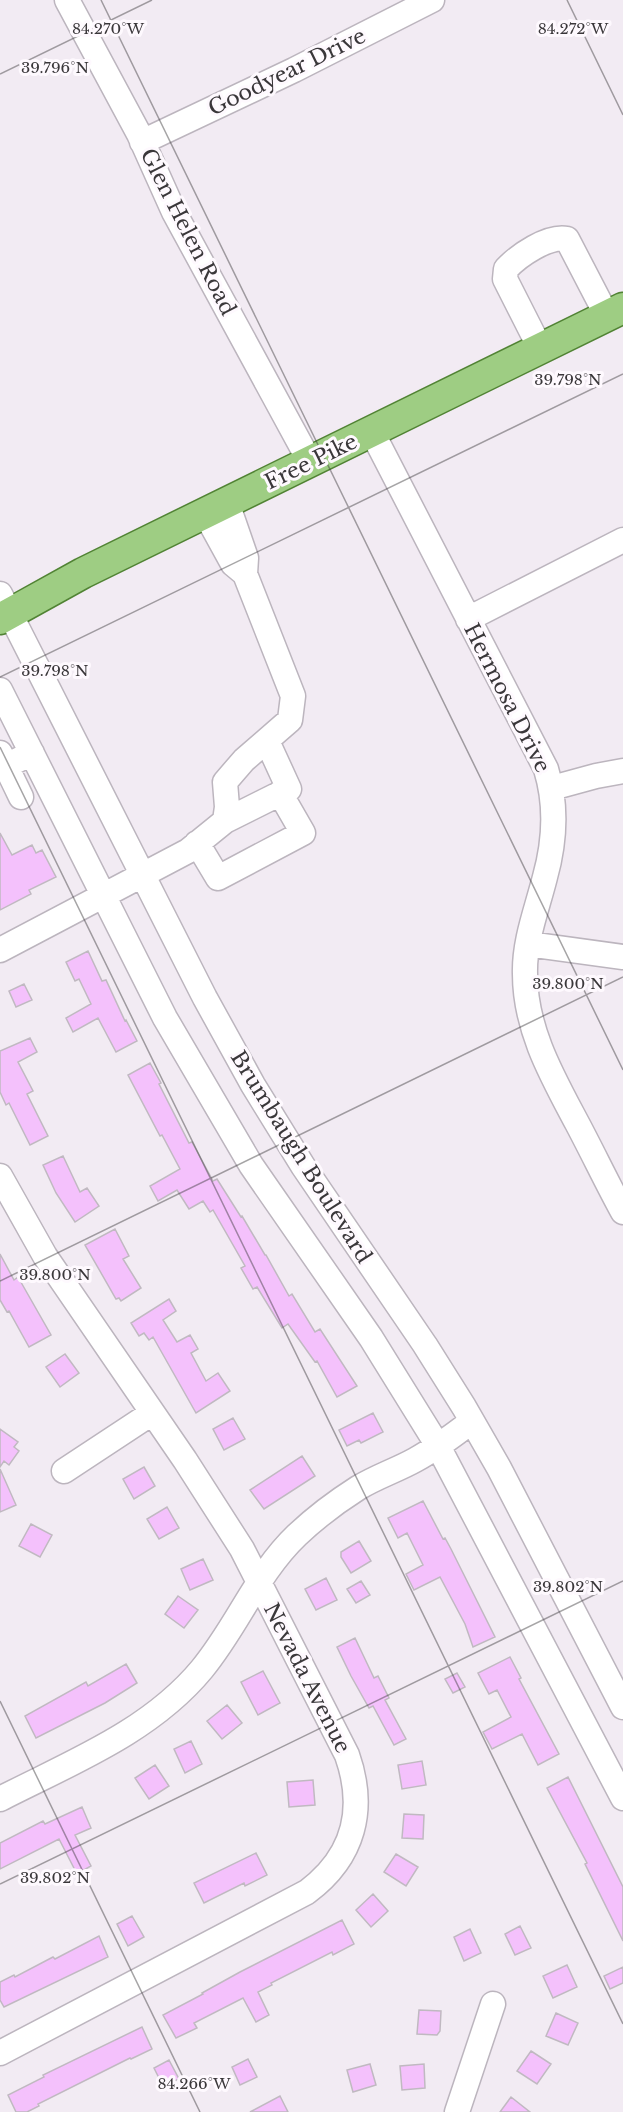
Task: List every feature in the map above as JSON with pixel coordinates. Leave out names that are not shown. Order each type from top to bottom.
[{"type":"main road","name":"Free Pike","points":[[3,609],[83,573],[615,312]]},
{"type":"street","name":"Glen Helen Road","points":[[68,0],[142,142],[174,212],[310,462]]},
{"type":"street","name":"Goodyear Drive","points":[[142,142],[432,0]]},
{"type":"street","points":[[541,350],[506,279],[506,269],[514,260],[528,251],[553,240],[567,239],[615,312]]},
{"type":"street","name":"Hermosa Drive","points":[[372,432],[546,769],[552,788],[554,812],[550,856],[528,944],[525,972],[526,997],[543,1058],[623,1212]]},
{"type":"street","points":[[216,508],[246,558],[245,574],[293,696],[290,720],[244,759],[225,782],[227,807],[225,821]]},
{"type":"street","points":[[468,620],[623,540]]},
{"type":"street","name":"Brumbaugh Boulevard","points":[[3,609],[205,998],[253,1085],[303,1166],[425,1345],[472,1421],[499,1468],[623,1707]]},
{"type":"street","name":"Brumbaugh Boulevard","points":[[0,690],[165,1018],[251,1165],[371,1338],[438,1446],[623,1798]]},
{"type":"street","points":[[0,950],[188,851],[225,821],[289,789],[267,741]]},
{"type":"street","points":[[21,797],[3,759],[32,753]]},
{"type":"street","points":[[552,788],[623,771]]},
{"type":"street","points":[[197,843],[218,878],[303,834],[280,793]]},
{"type":"street","points":[[528,944],[623,957]]},
{"type":"street","name":"Nevada Avenue","points":[[0,1176],[45,1256],[242,1549],[347,1755],[356,1790],[353,1829],[346,1848],[333,1870],[307,1892],[0,2053]]},
{"type":"street","points":[[64,1471],[152,1413]]},
{"type":"street","points":[[0,1799],[127,1733],[154,1714],[203,1668],[275,1560],[295,1536],[359,1488],[438,1446],[472,1421]]},
{"type":"street","points":[[457,2112],[493,2004]]},
{"type":"building","points":[[0,833],[12,855],[32,845],[36,853],[42,850],[56,877],[29,890],[31,894],[0,910]]},
{"type":"building","points":[[88,951],[102,981],[106,980],[137,1041],[116,1052],[98,1018],[73,1032],[66,1018],[91,1004],[79,979],[75,981],[66,962]]},
{"type":"building","points":[[24,984],[32,1000],[16,1007],[9,991]]},
{"type":"building","points":[[30,1038],[37,1052],[18,1062],[33,1091],[27,1094],[48,1136],[30,1145],[9,1103],[6,1105],[0,1092],[0,1051]]},
{"type":"building","points":[[150,1063],[189,1143],[192,1142],[213,1181],[217,1179],[266,1255],[289,1296],[292,1294],[315,1332],[320,1329],[357,1386],[337,1397],[317,1361],[315,1362],[288,1324],[282,1328],[257,1287],[253,1289],[241,1268],[245,1266],[213,1210],[210,1212],[203,1201],[189,1209],[177,1190],[158,1201],[150,1186],[180,1169],[128,1075]]},
{"type":"building","points":[[63,1156],[80,1192],[87,1188],[99,1206],[75,1222],[56,1193],[43,1165]]},
{"type":"building","points":[[115,1229],[129,1256],[123,1259],[141,1288],[121,1301],[119,1298],[116,1299],[85,1245]]},
{"type":"building","points":[[0,1254],[14,1280],[18,1277],[51,1335],[29,1347],[9,1311],[7,1312],[0,1300]]},
{"type":"building","points":[[169,1299],[176,1311],[163,1320],[177,1342],[190,1335],[198,1349],[191,1353],[206,1381],[218,1373],[230,1391],[196,1413],[153,1337],[149,1340],[144,1333],[139,1336],[131,1323]]},
{"type":"building","points":[[65,1354],[79,1373],[60,1387],[46,1367]]},
{"type":"building","points":[[373,1413],[383,1432],[361,1443],[359,1440],[347,1446],[339,1430]]},
{"type":"building","points":[[233,1418],[245,1439],[224,1450],[213,1429]]},
{"type":"building","points":[[0,1429],[18,1442],[14,1447],[19,1451],[9,1465],[4,1461],[0,1467]]},
{"type":"building","points":[[302,1456],[315,1476],[264,1509],[250,1490]]},
{"type":"building","points":[[144,1467],[155,1486],[134,1499],[123,1479]]},
{"type":"building","points":[[0,1469],[16,1505],[0,1512]]},
{"type":"building","points":[[423,1501],[443,1539],[445,1538],[451,1549],[495,1637],[473,1647],[465,1624],[440,1577],[414,1590],[406,1574],[423,1565],[407,1533],[398,1538],[388,1518]]},
{"type":"building","points":[[167,1507],[179,1528],[159,1539],[147,1519]]},
{"type":"building","points":[[31,1524],[52,1535],[40,1557],[19,1546]]},
{"type":"building","points":[[359,1541],[371,1561],[351,1573],[341,1557],[341,1552]]},
{"type":"building","points":[[203,1559],[213,1580],[190,1590],[181,1569]]},
{"type":"building","points":[[326,1578],[337,1600],[316,1610],[305,1589]]},
{"type":"building","points":[[361,1581],[370,1595],[356,1603],[347,1589]]},
{"type":"building","points":[[178,1596],[198,1610],[184,1628],[165,1614]]},
{"type":"building","points":[[355,1638],[374,1678],[378,1676],[389,1698],[385,1700],[406,1739],[394,1745],[373,1706],[369,1708],[337,1647]]},
{"type":"building","points":[[510,1657],[521,1678],[519,1679],[559,1754],[538,1765],[522,1734],[492,1749],[483,1732],[511,1717],[497,1690],[489,1694],[478,1673]]},
{"type":"building","points":[[126,1664],[137,1683],[105,1703],[36,1738],[25,1716],[86,1682],[88,1686]]},
{"type":"building","points":[[263,1671],[280,1703],[258,1715],[241,1682]]},
{"type":"building","points":[[457,1673],[465,1687],[453,1693],[445,1679]]},
{"type":"building","points":[[227,1705],[242,1723],[222,1739],[207,1721]]},
{"type":"building","points":[[191,1741],[202,1764],[185,1773],[174,1749]]},
{"type":"building","points":[[422,1761],[426,1785],[402,1789],[398,1765]]},
{"type":"building","points":[[155,1765],[169,1786],[149,1799],[135,1778]]},
{"type":"building","points":[[568,1777],[623,1887],[623,1941],[585,1864],[587,1863],[547,1788]]},
{"type":"building","points":[[313,1780],[315,1805],[289,1807],[287,1782]]},
{"type":"building","points":[[82,1807],[91,1828],[75,1835],[91,1866],[77,1874],[59,1839],[0,1869],[0,1843],[43,1821],[45,1824]]},
{"type":"building","points":[[404,1814],[424,1815],[423,1839],[402,1838]]},
{"type":"building","points":[[256,1853],[267,1875],[245,1886],[244,1883],[204,1903],[194,1883]]},
{"type":"building","points":[[396,1854],[418,1867],[406,1886],[384,1872]]},
{"type":"building","points":[[373,1894],[388,1911],[371,1927],[356,1910]]},
{"type":"building","points":[[132,1916],[144,1937],[128,1946],[117,1924]]},
{"type":"building","points":[[342,1920],[354,1944],[333,1955],[332,1952],[258,1992],[269,2015],[256,2022],[243,1998],[194,2023],[197,2028],[176,2038],[163,2015],[240,1972]]},
{"type":"building","points":[[520,1926],[531,1948],[515,1955],[505,1934]]},
{"type":"building","points":[[470,1929],[481,1953],[464,1961],[454,1937]]},
{"type":"building","points":[[99,1936],[108,1957],[4,2007],[0,2000],[0,1982],[14,1975],[15,1977],[53,1957],[55,1959]]},
{"type":"building","points":[[567,1965],[577,1987],[553,1998],[543,1976]]},
{"type":"building","points":[[623,1967],[623,1983],[610,1989],[604,1976]]},
{"type":"building","points":[[419,2010],[441,2011],[440,2031],[437,2035],[417,2034]]},
{"type":"building","points":[[556,2013],[578,2023],[568,2045],[546,2036]]},
{"type":"building","points":[[142,2027],[152,2049],[38,2104],[39,2106],[27,2112],[16,2112],[8,2095],[44,2077],[43,2075]]},
{"type":"building","points":[[531,2051],[551,2064],[537,2084],[517,2071]]},
{"type":"building","points":[[248,2059],[257,2077],[240,2085],[232,2067]]},
{"type":"building","points":[[169,2060],[179,2079],[163,2086],[154,2068]]},
{"type":"building","points":[[370,2064],[376,2085],[353,2092],[347,2070]]},
{"type":"building","points":[[424,2064],[425,2088],[402,2090],[400,2066]]},
{"type":"building","points":[[280,2096],[288,2112],[250,2112]]},
{"type":"building","points":[[511,2097],[530,2112],[500,2112]]}]
